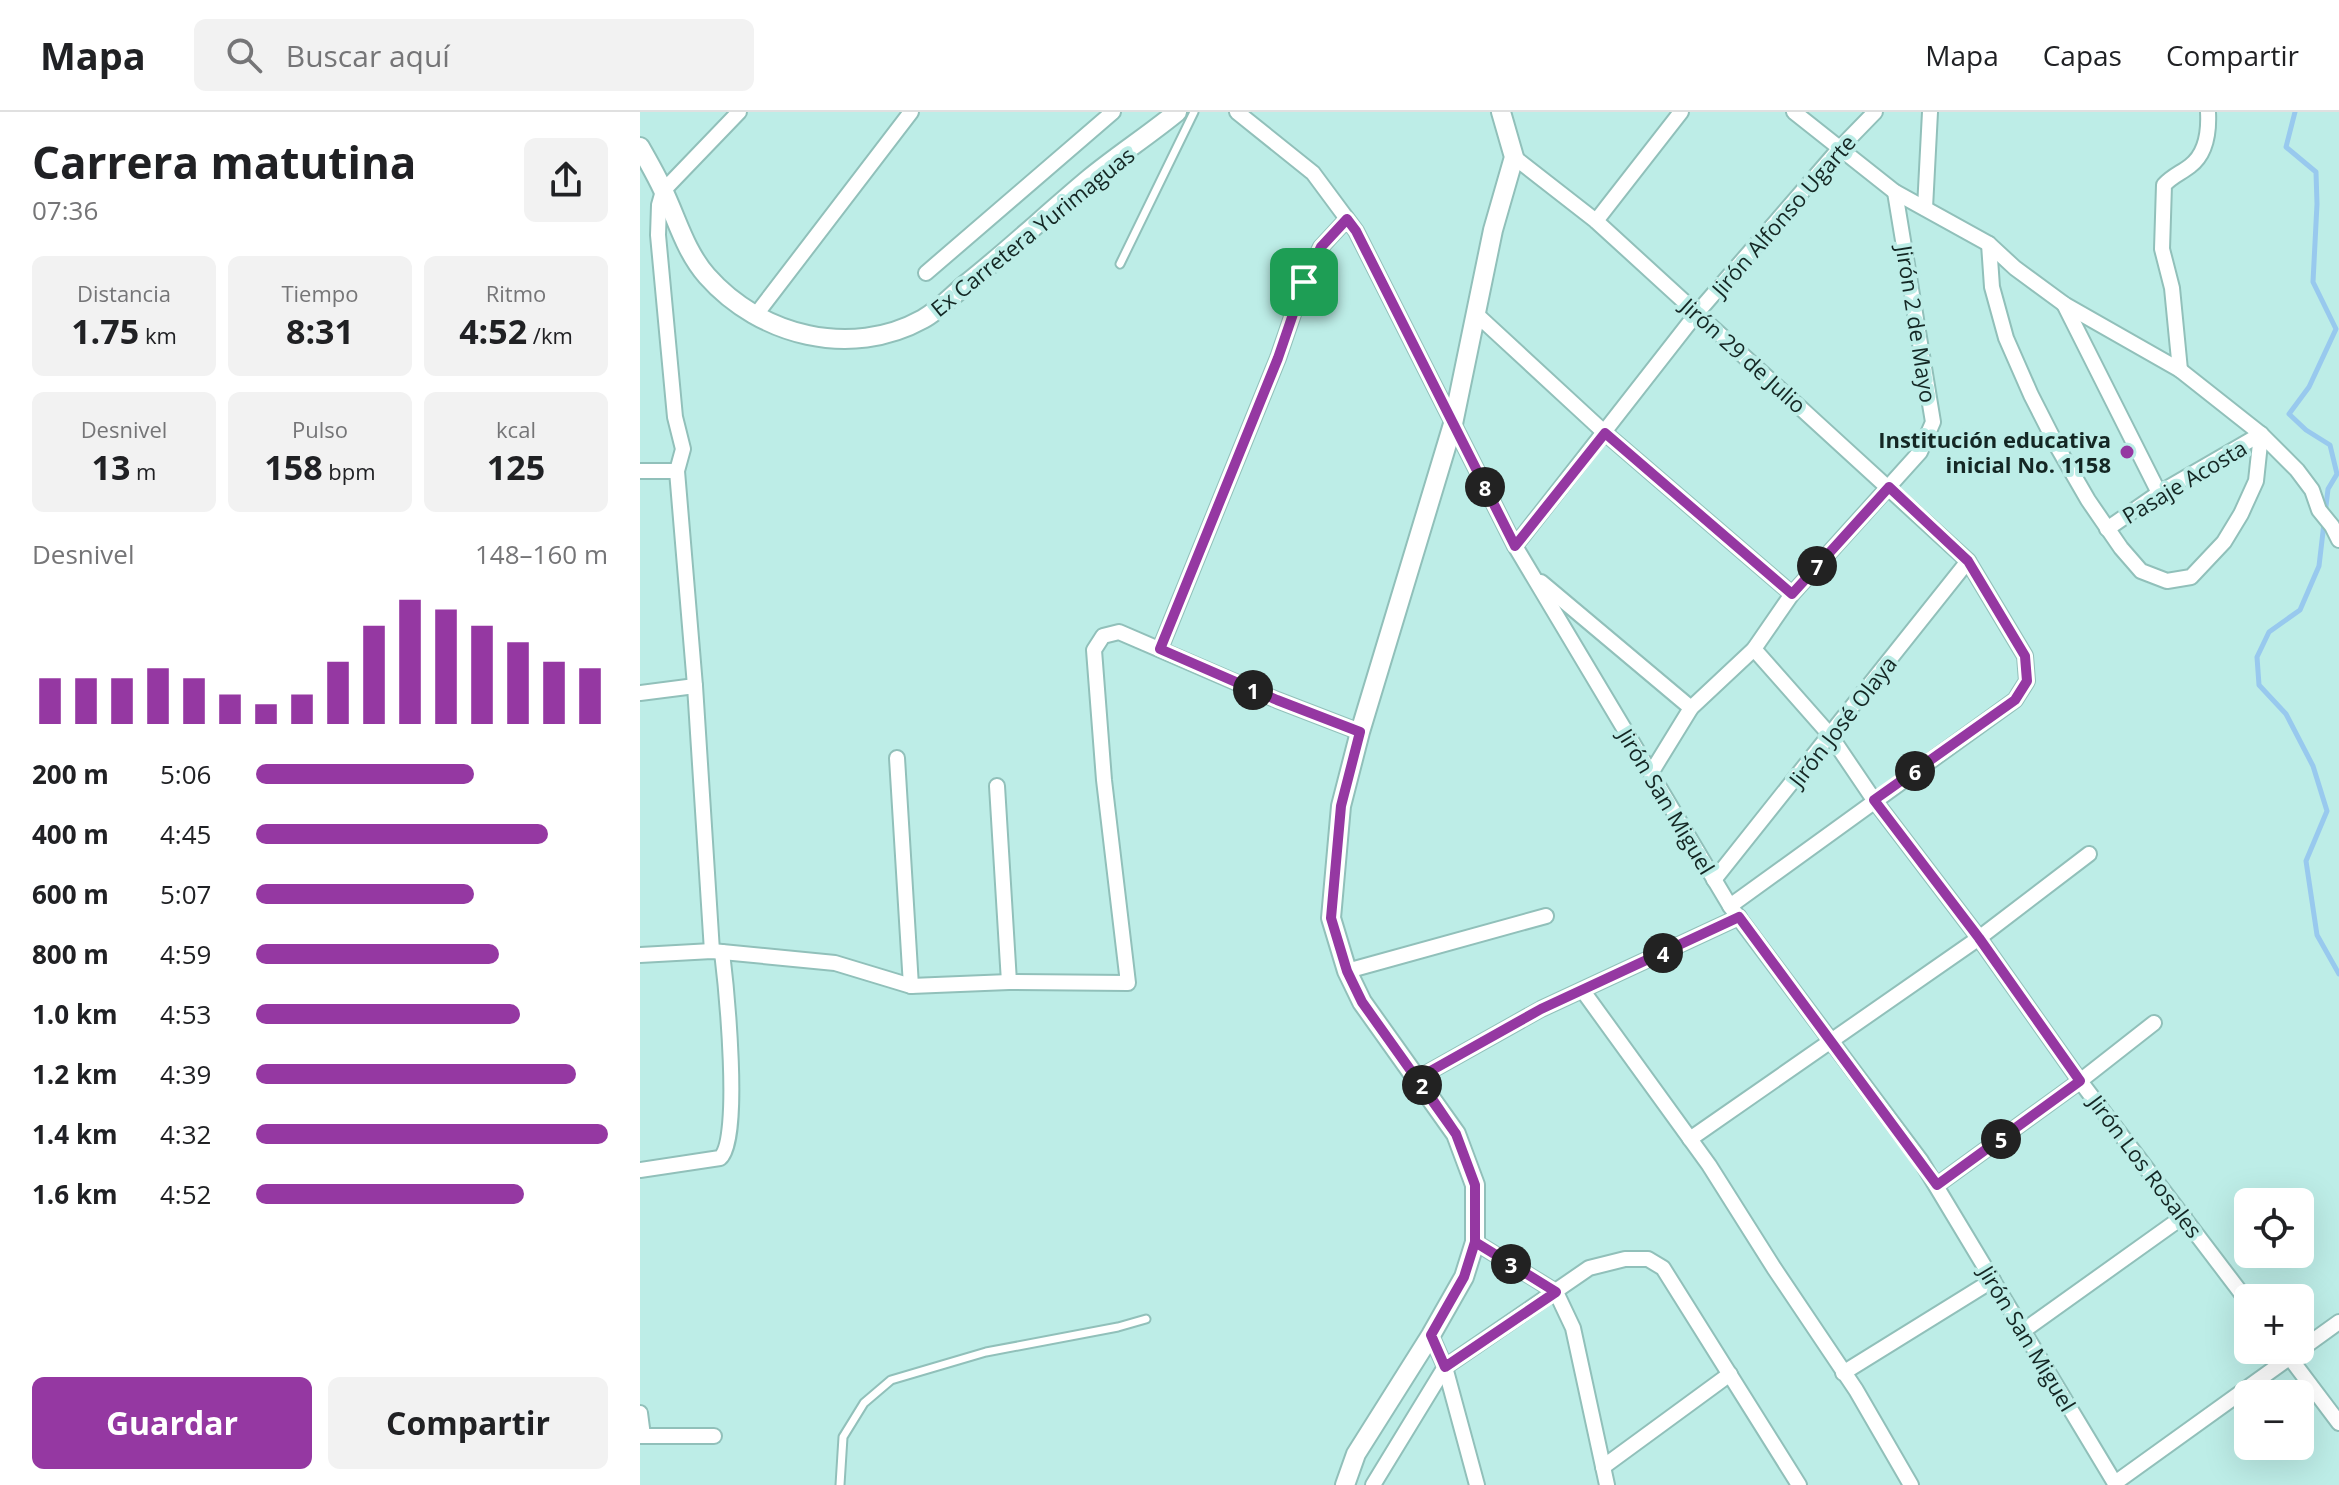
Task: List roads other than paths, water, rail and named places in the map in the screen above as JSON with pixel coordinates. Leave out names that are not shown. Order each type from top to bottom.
[{"type":"street","points":[[640,1170],[720,1158],[729,1144],[729,1021],[717,952],[677,471],[683,449],[675,417],[658,235],[663,191],[739,112]]},
{"type":"street","points":[[755,316],[911,112]]},
{"type":"street","points":[[926,273],[1113,112]]},
{"type":"street","name":"Ex Carretera Yurimaguas","points":[[640,147],[684,242],[706,275],[739,306],[792,332],[831,339],[861,338],[891,332],[924,319],[1040,224],[1091,177],[1177,112]]},
{"type":"street","name":"Jirón San Miguel","points":[[1237,112],[1313,173],[1356,231],[1515,546],[1714,880],[1937,1185],[2116,1484]]},
{"type":"street","points":[[1345,1485],[1356,1454],[1464,1277],[1475,1242],[1475,1185],[1456,1134],[1362,1002],[1347,971],[1331,918],[1341,806],[1360,732],[1453,424],[1493,230],[1514,157],[1501,112]]},
{"type":"street","points":[[1596,221],[1681,112]]},
{"type":"street","points":[[1794,112],[1895,192],[1989,244],[2015,268],[2064,304],[2180,370],[2261,434],[2312,490],[2319,510],[2339,540]]},
{"type":"street","name":"Jirón Alfonso Ugarte","points":[[1515,546],[1697,313],[1839,149],[1875,112]]},
{"type":"street","points":[[1925,208],[1930,112]]},
{"type":"street","points":[[2180,370],[2172,288],[2162,249],[2164,185],[2172,176],[2192,165],[2206,144],[2208,112]]},
{"type":"street","name":"Jirón 29 de Julio","points":[[1418,1078],[1541,1009],[1583,991],[1735,912],[1874,800],[2015,700],[2027,681],[2025,656],[1968,561],[1596,221],[1514,157]]},
{"type":"street","name":"Jirón 2 de Mayo","points":[[1889,487],[1920,452],[1933,422],[1895,192]]},
{"type":"street","points":[[1160,649],[1278,358],[1304,282],[1321,247],[1347,219]]},
{"type":"street","points":[[1989,244],[1992,287],[2006,338],[2031,395],[2058,448],[2107,529],[2141,571],[2167,581],[2191,577],[2224,542],[2256,481],[2261,434]]},
{"type":"street","points":[[2064,304],[2159,493]]},
{"type":"street","points":[[1475,313],[1605,433],[1792,594]]},
{"type":"street","name":"Pasaje Acosta","points":[[2107,529],[2159,493],[2261,434]]},
{"type":"street","points":[[640,471],[677,471]]},
{"type":"street","points":[[1651,773],[1691,708],[1754,649],[1792,594],[1889,487]]},
{"type":"street","name":"Jirón José Olaya","points":[[1714,880],[1968,561]]},
{"type":"street","points":[[1533,575],[1691,708]]},
{"type":"street","points":[[640,955],[717,952],[835,963],[911,986],[1009,982],[1128,983],[1104,780],[1094,650],[1103,636],[1119,632],[1360,732]]},
{"type":"street","name":"Jirón Los Rosales","points":[[1754,649],[1830,735],[1874,800],[1979,938],[2080,1081],[2235,1284]]},
{"type":"street","points":[[640,693],[695,686]]},
{"type":"street","points":[[897,758],[911,986]]},
{"type":"street","points":[[997,786],[1009,982]]},
{"type":"street","points":[[1690,1139],[1979,938],[2089,854]]},
{"type":"street","points":[[1347,971],[1546,916]]},
{"type":"street","points":[[1583,991],[1690,1139],[1856,1390],[1911,1485]]},
{"type":"street","points":[[1937,1185],[2154,1023]]},
{"type":"street","points":[[2023,1331],[2184,1216]]},
{"type":"street","points":[[1475,1242],[1556,1292],[1573,1328],[1607,1485]]},
{"type":"street","points":[[1373,1485],[1445,1367],[1589,1268],[1625,1259],[1648,1259],[1663,1268],[1796,1484]]},
{"type":"street","points":[[1843,1373],[1993,1280]]},
{"type":"street","points":[[2314,1338],[2339,1322]]},
{"type":"street","points":[[1431,1335],[1445,1367],[1477,1485]]},
{"type":"street","points":[[2116,1484],[2277,1364]]},
{"type":"street","points":[[2301,1364],[2339,1423]]},
{"type":"street","points":[[1603,1467],[1730,1374]]},
{"type":"street","points":[[640,1413],[641,1436],[714,1436]]},
{"type":"lane","points":[[1120,264],[1194,112]]},
{"type":"lane","points":[[840,1485],[843,1437],[864,1403],[891,1380],[986,1352],[1146,1319]]},
{"type":"waterway","points":[[2295,112],[2286,147],[2316,172],[2313,282],[2336,329],[2309,387],[2289,414],[2306,430],[2330,445],[2337,474],[2328,489],[2319,566],[2300,610],[2269,632],[2257,657],[2259,685],[2286,714],[2313,766],[2327,811],[2306,861],[2317,935],[2339,974]]},
{"type":"place","name":"Institución educativa inicial No. 1158","points":[[2127,452]]}]
